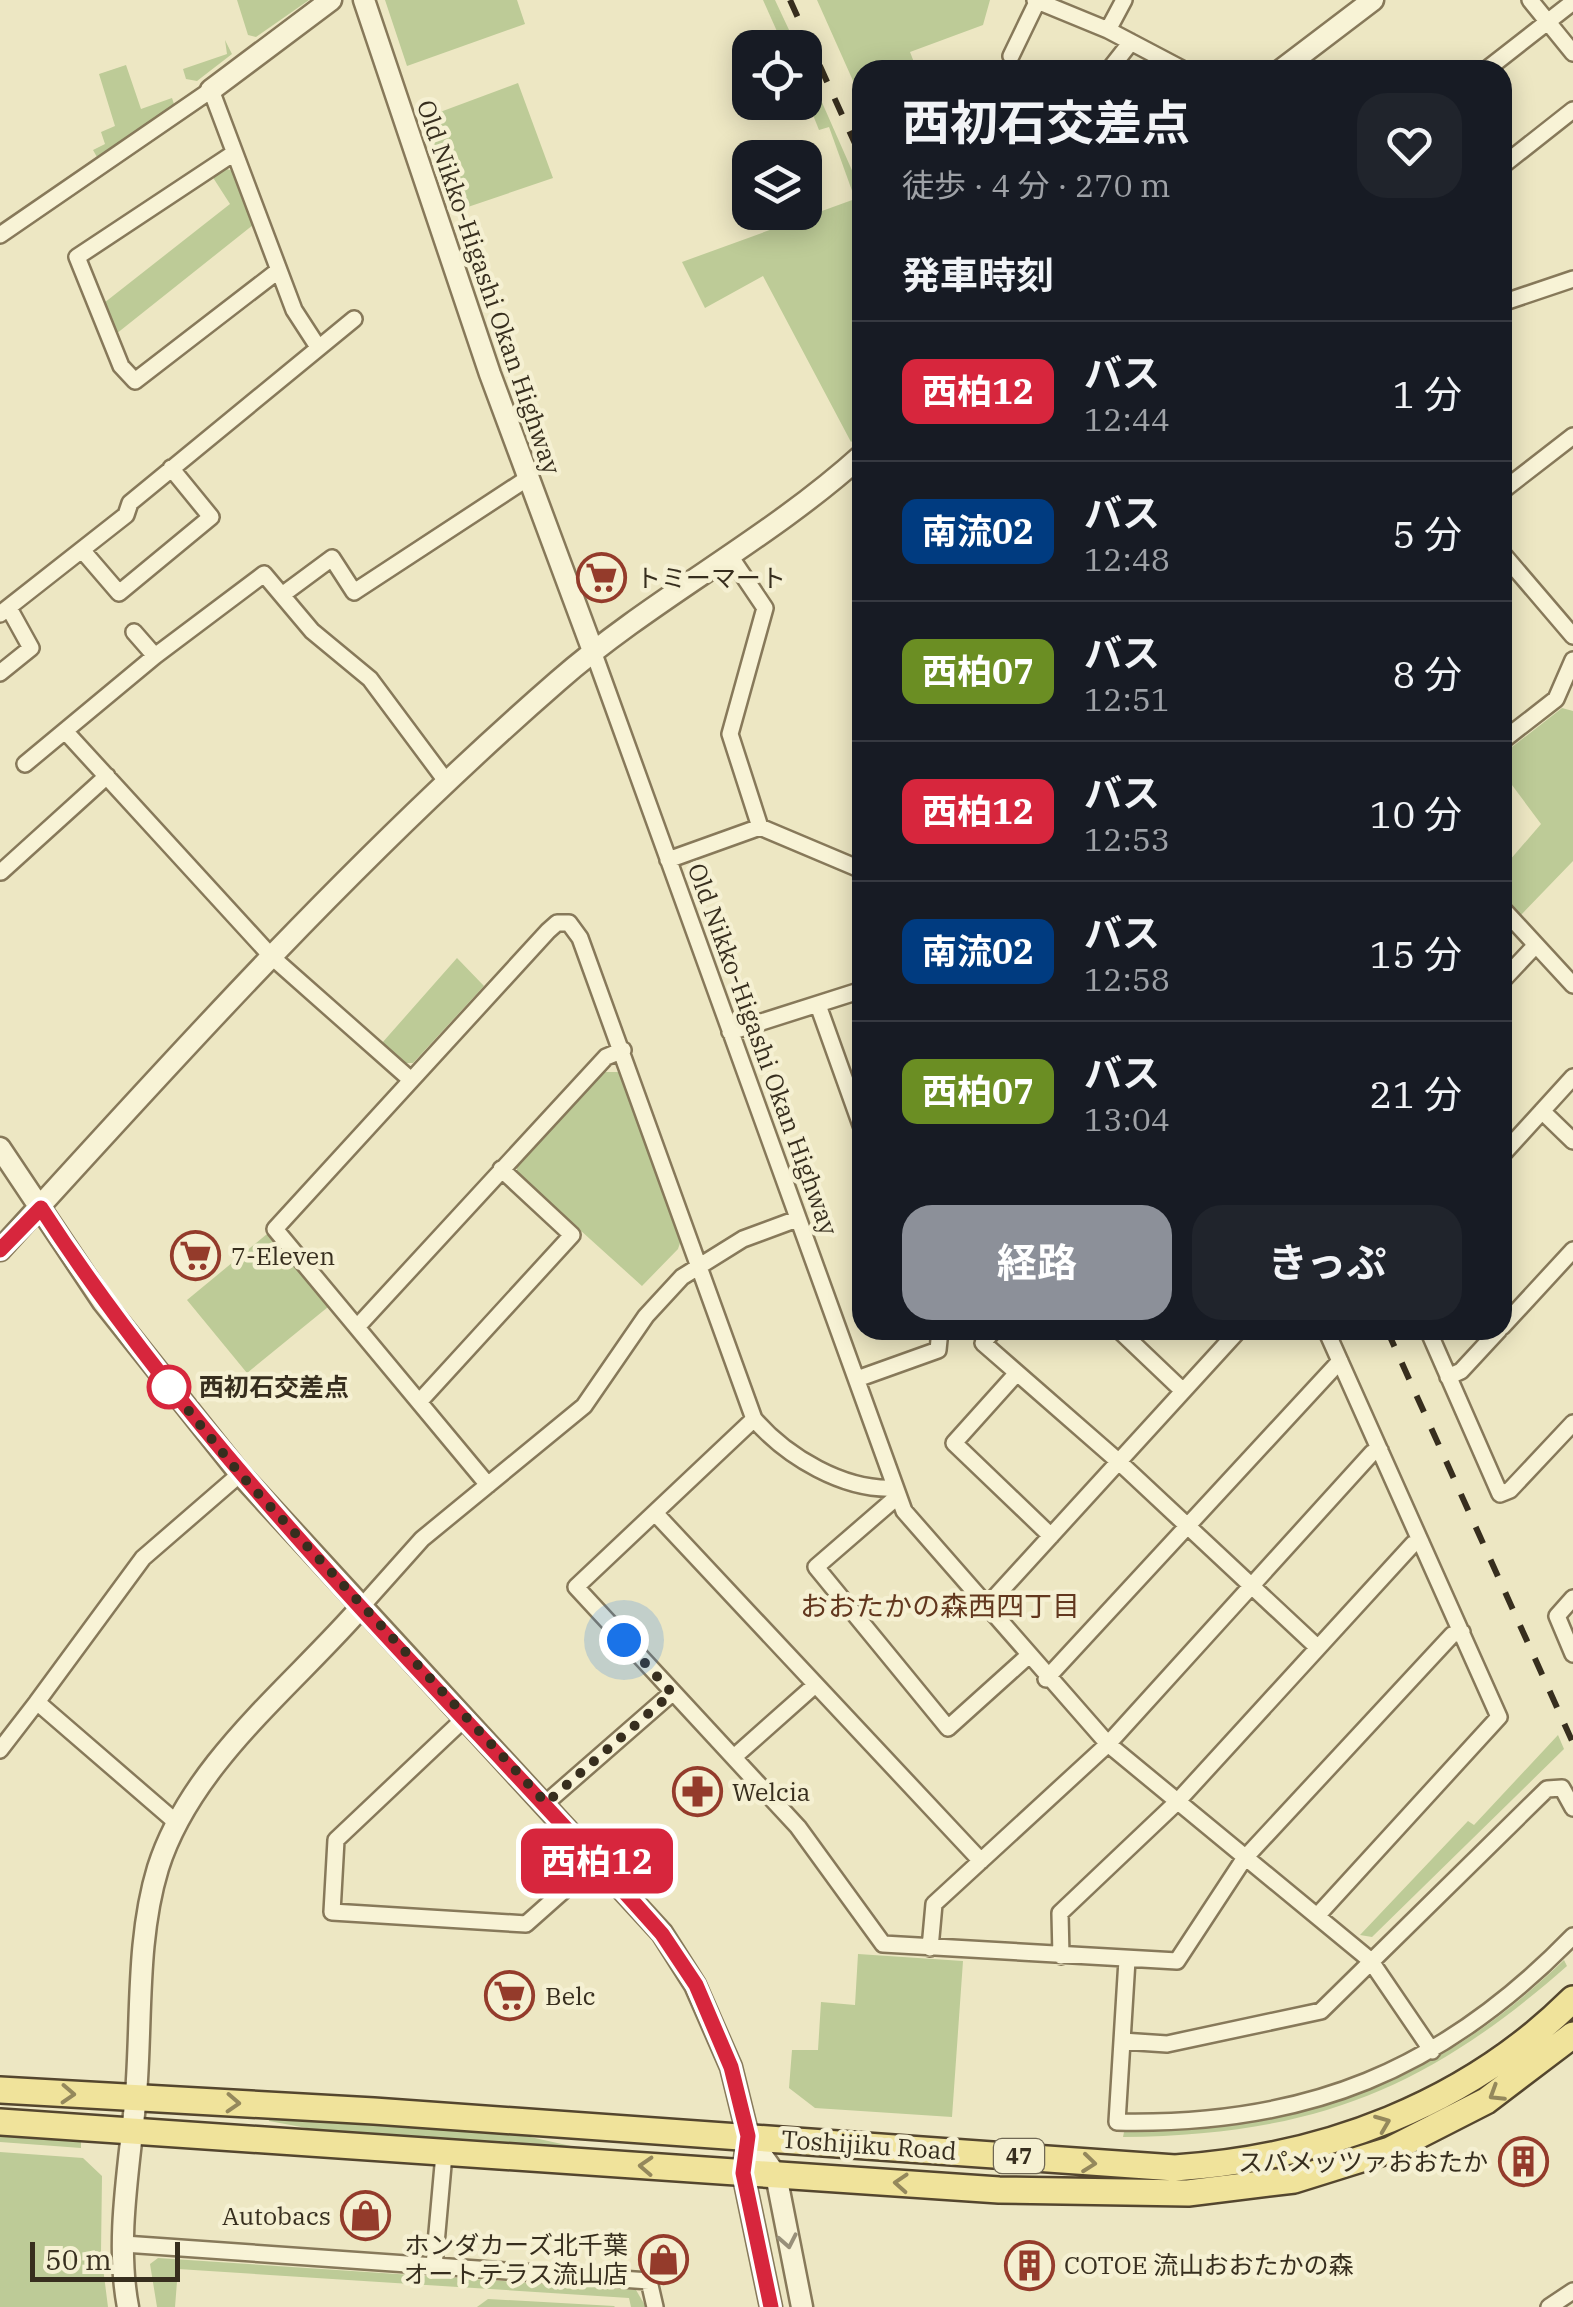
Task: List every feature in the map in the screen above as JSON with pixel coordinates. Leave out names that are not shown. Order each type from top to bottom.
[{"type":"main road","name":"Toshijiku Road","points":[[0,2090],[748,2136],[1138,2168],[1256,2160],[1326,2144],[1418,2108],[1494,2065],[1573,1998]]},
{"type":"main road","name":"Toshijiku Road","points":[[0,2122],[776,2175],[1114,2194],[1188,2193],[1294,2180],[1390,2150],[1512,2084],[1573,2035]]},
{"type":"street","points":[[0,235],[211,90],[331,0]]},
{"type":"street","name":"Old Nikko-Higashi Okan Highway","points":[[364,0],[528,478],[594,650],[904,1510],[1046,1679],[1108,1744],[1370,1960],[1432,2051]]},
{"type":"street","points":[[1011,56],[1037,0],[1165,60]]},
{"type":"street","points":[[1108,30],[1124,0]]},
{"type":"street","points":[[1295,60],[1373,0]]},
{"type":"street","points":[[1530,0],[1573,54]]},
{"type":"street","points":[[1499,60],[1573,2]]},
{"type":"street","points":[[1117,60],[1131,42]]},
{"type":"street","points":[[211,90],[294,310],[318,347]]},
{"type":"street","points":[[1512,158],[1573,110]]},
{"type":"street","points":[[234,153],[77,256],[122,366],[135,382],[278,270]]},
{"type":"street","points":[[1512,300],[1573,279]]},
{"type":"street","points":[[0,673],[31,648],[5,612],[126,515],[130,503],[171,468],[354,319]]},
{"type":"street","points":[[1512,483],[1573,436]]},
{"type":"street","points":[[0,1250],[272,958],[446,781],[594,650],[730,556],[852,463]]},
{"type":"street","points":[[82,550],[119,592],[212,517],[171,468]]},
{"type":"street","points":[[282,595],[332,558],[354,592],[528,478]]},
{"type":"street","points":[[730,556],[765,608],[730,734],[760,827]]},
{"type":"street","points":[[1512,565],[1573,636]]},
{"type":"street","points":[[25,764],[155,656],[264,574],[312,631],[370,680],[446,781]]},
{"type":"street","points":[[134,632],[155,656]]},
{"type":"street","points":[[1512,733],[1556,700],[1573,660]]},
{"type":"street","points":[[65,731],[272,958],[410,1080]]},
{"type":"street","points":[[2,872],[106,776]]},
{"type":"street","points":[[668,860],[760,827],[852,866]]},
{"type":"street","points":[[1512,920],[1573,985]]},
{"type":"street","points":[[488,1485],[275,1229],[557,923],[576,928],[754,1419],[778,1447],[865,1490],[896,1492]]},
{"type":"street","points":[[1512,970],[1534,946]]},
{"type":"street","points":[[730,1032],[852,993]]},
{"type":"street","points":[[818,1005],[852,1100]]},
{"type":"street","points":[[358,1326],[606,1057],[623,1050]]},
{"type":"street","points":[[1512,1144],[1573,1077]]},
{"type":"street","points":[[1542,1111],[1573,1141]]},
{"type":"street","points":[[0,1148],[103,1302],[240,1474],[546,1803],[662,1934],[696,1985],[731,2067],[748,2136],[743,2173],[771,2307]]},
{"type":"street","points":[[420,1401],[572,1235],[501,1168]]},
{"type":"street","points":[[128,2307],[124,2244],[149,1906],[158,1868],[177,1823],[213,1770],[422,1539],[584,1406],[663,1294],[699,1265],[743,1239],[797,1219]]},
{"type":"street","points":[[1512,1316],[1573,1250]]},
{"type":"street","points":[[857,1379],[938,1350],[939,1340]]},
{"type":"street","points":[[986,1340],[983,1343],[1118,1461],[1317,1647]]},
{"type":"street","points":[[1129,1340],[1183,1391]]},
{"type":"street","points":[[985,1608],[1230,1340]]},
{"type":"street","points":[[1317,1916],[1498,1717],[1330,1340]]},
{"type":"street","points":[[1432,1340],[1500,1494],[1510,1490],[1573,1423]]},
{"type":"street","points":[[1448,1377],[1461,1371],[1490,1340]]},
{"type":"street","points":[[1046,1679],[1185,1524],[1340,1362]]},
{"type":"street","points":[[1017,1373],[954,1443],[1051,1536]]},
{"type":"street","points":[[754,1419],[576,1587],[798,1827],[883,1944],[1177,1961],[1244,1859],[1452,1636],[1462,1632]]},
{"type":"street","points":[[930,1948],[934,1904],[1108,1744],[1372,1453],[1380,1450]]},
{"type":"street","points":[[0,1750],[142,1558],[240,1474]]},
{"type":"street","points":[[896,1492],[816,1568],[948,1728],[1028,1656]]},
{"type":"street","points":[[655,1513],[981,1861]]},
{"type":"street","points":[[1061,1956],[1060,1913],[1176,1803],[1413,1544],[1420,1542]]},
{"type":"street","points":[[1573,1598],[1557,1616],[1573,1654]]},
{"type":"street","points":[[734,1757],[814,1686]]},
{"type":"street","points":[[546,1803],[672,1693]]},
{"type":"street","points":[[37,1702],[177,1823]]},
{"type":"street","points":[[464,1718],[336,1840],[332,1912],[526,1924],[597,1861]]},
{"type":"street","points":[[1122,2041],[1167,2044],[1321,2011],[1547,1788],[1562,1788],[1573,1808]]},
{"type":"street","points":[[1127,1960],[1117,2122],[1204,2122],[1280,2110],[1361,2086],[1432,2051],[1516,1993],[1573,1936]]},
{"type":"street","points":[[748,2136],[776,2175],[802,2307]]},
{"type":"street","points":[[434,2266],[444,2154]]},
{"type":"street","points":[[124,2244],[649,2281],[655,2307]]},
{"type":"street","points":[[1550,2307],[1573,2292]]},
{"type":"green space","points":[[237,0],[309,0],[256,37],[248,35]]},
{"type":"green space","points":[[385,0],[517,0],[525,24],[407,66]]},
{"type":"green space","points":[[763,0],[775,0],[789,30],[776,30]]},
{"type":"green space","points":[[817,0],[990,0],[983,25],[910,52],[913,60],[852,60],[852,79]]},
{"type":"green space","points":[[225,40],[232,54],[197,81],[186,79],[183,69],[227,54]]},
{"type":"green space","points":[[126,65],[141,109],[172,98],[175,107],[97,157],[93,150],[105,144],[101,132],[115,126],[99,74]]},
{"type":"green space","points":[[518,83],[553,178],[456,211],[424,118]]},
{"type":"green space","points":[[822,102],[852,170],[852,191],[829,127],[819,130],[815,120],[822,120]]},
{"type":"green space","points":[[224,168],[233,171],[253,225],[116,334],[104,303],[230,204],[212,176]]},
{"type":"green space","points":[[852,200],[852,441],[763,276],[705,308],[682,262],[770,230],[822,230],[822,211]]},
{"type":"green space","points":[[1562,708],[1573,711],[1573,861],[1520,916],[1512,906],[1512,858],[1541,824],[1512,785],[1512,747]]},
{"type":"green space","points":[[457,958],[484,986],[413,1063],[404,1063],[382,1043]]},
{"type":"green space","points":[[603,1072],[620,1072],[681,1240],[678,1249],[642,1286],[517,1173],[517,1164]]},
{"type":"green space","points":[[267,1234],[328,1307],[247,1373],[187,1300]]},
{"type":"green space","points":[[1558,1735],[1564,1749],[1372,1937],[1360,1935],[1468,1821],[1474,1825]]},
{"type":"green space","points":[[858,1954],[963,1961],[952,2117],[815,2108],[789,2088],[792,2050],[818,2050],[821,2002],[855,2005]]},
{"type":"green space","points":[[1564,1960],[1567,1966],[1464,2045],[1414,2075],[1363,2098],[1252,2127],[1123,2137],[1124,2132],[1251,2122],[1308,2110],[1362,2092],[1465,2040]]},
{"type":"green space","points":[[270,2117],[512,2133],[598,2152],[350,2136],[269,2121]]},
{"type":"green space","points":[[0,2136],[81,2142],[81,2148],[0,2142]]},
{"type":"green space","points":[[0,2152],[83,2158],[102,2176],[101,2252],[108,2307],[0,2307]]},
{"type":"green space","points":[[158,2258],[636,2290],[646,2307],[631,2307],[629,2298],[178,2269],[175,2307],[157,2307],[150,2264]]},
{"type":"green space","points":[[488,2299],[614,2306],[615,2307],[477,2307]]},
{"type":"railway","points":[[790,0],[852,137]]},
{"type":"railway","points":[[1392,1340],[1573,1743]]},
{"type":"bus line","name":"西柏12","points":[[0,1250],[41,1208],[103,1302],[240,1474],[546,1803],[662,1934],[696,1985],[731,2067],[748,2136],[743,2173],[771,2307]]},
{"type":"place","name":"トミーマート","points":[[601,578]]},
{"type":"place","name":"7-Eleven","points":[[196,1256]]},
{"type":"place","name":"西初石交差点","points":[[169,1387]]},
{"type":"place","name":"Welcia","points":[[697,1792]]},
{"type":"place","name":"Belc","points":[[510,1996]]},
{"type":"place","name":"スパメッツァおおたか","points":[[1523,2162]]},
{"type":"place","name":"Autobacs","points":[[366,2216]]},
{"type":"place","name":"ホンダカーズ北千葉 オートテラス流山店","points":[[663,2259]]},
{"type":"place","name":"COTOE 流山おおたかの森","points":[[1029,2265]]},
{"type":"district","name":"おおたかの森西四丁目","points":[[940,1606]]},
{"type":"route","points":[[169,1387],[162,1378],[240,1474],[546,1803],[672,1693],[624,1640]]}]
